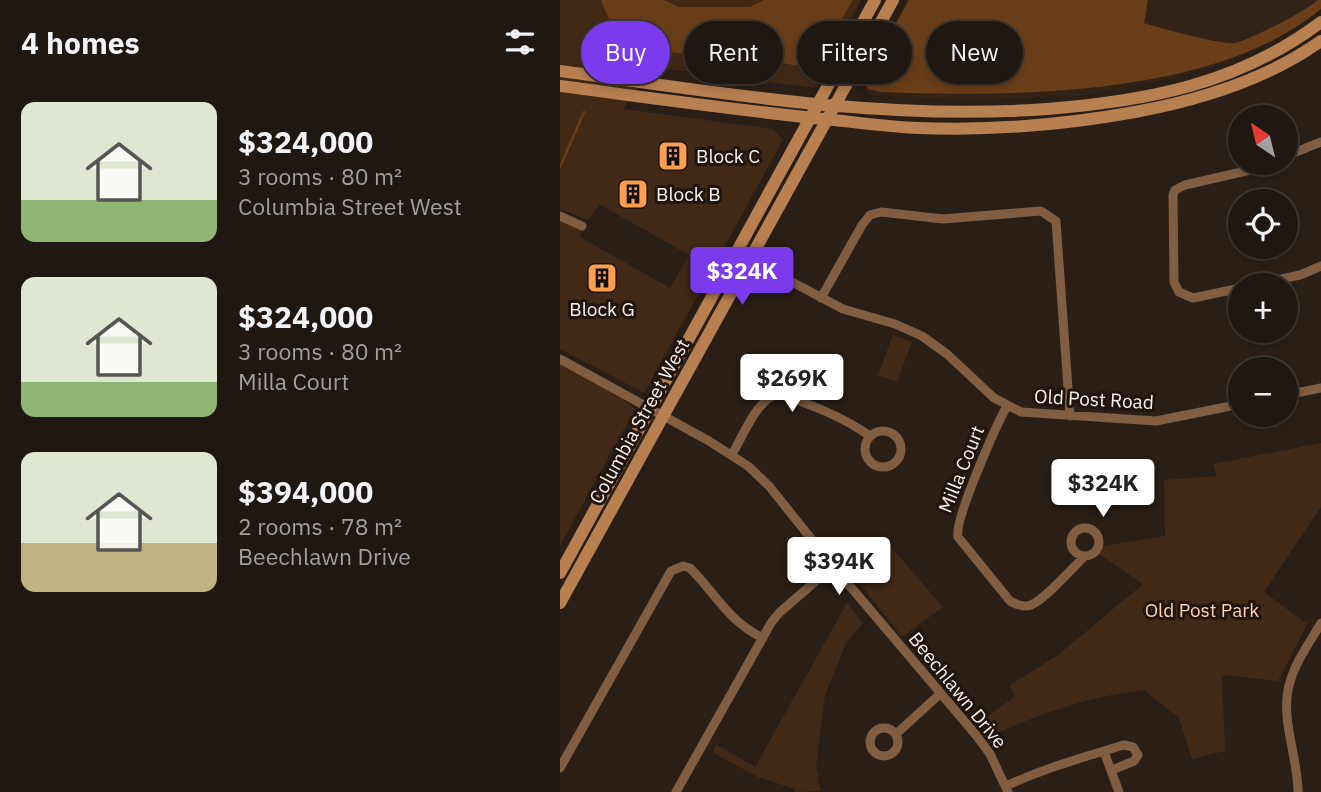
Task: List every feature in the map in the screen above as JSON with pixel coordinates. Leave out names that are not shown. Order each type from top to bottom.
[{"type":"main road","name":"Columbia Street West","points":[[560,603],[737,253],[875,0]]},
{"type":"main road","name":"Columbia Street West","points":[[560,573],[750,259],[893,0]]},
{"type":"main road","points":[[560,71],[833,107],[916,112],[982,112],[1080,106],[1135,100],[1186,88],[1241,70],[1298,39],[1321,22]]},
{"type":"main road","points":[[560,86],[810,118],[917,128],[1007,128],[1094,119],[1182,103],[1232,88],[1272,70],[1321,41]]},
{"type":"street","points":[[1298,151],[1321,142]]},
{"type":"street","points":[[1228,291],[1193,298],[1179,292],[1174,282],[1173,195],[1175,190],[1185,185],[1229,175]]},
{"type":"street","points":[[821,298],[870,215],[881,212],[943,219],[1041,211],[1049,214],[1056,221],[1070,416]]},
{"type":"street","points":[[560,216],[582,226]]},
{"type":"street","name":"Old Post Road","points":[[737,253],[843,309],[895,324],[922,336],[947,354],[994,398],[1007,406],[1032,414],[1156,421],[1228,407]]},
{"type":"street","points":[[1298,275],[1321,266]]},
{"type":"street","name":"Beechlawn Drive","points":[[560,359],[732,454],[769,486],[983,745],[1007,789]]},
{"type":"street","points":[[1298,393],[1321,388]]},
{"type":"street","points":[[732,454],[761,402],[774,394],[828,412],[852,423],[870,436]]},
{"type":"street","name":"Milla Court","points":[[1007,406],[992,435],[961,514],[957,528],[958,537],[1010,601],[1017,605],[1029,606],[1040,599],[1085,556]]},
{"type":"street","points":[[879,431],[894,434],[901,444],[900,456],[888,466],[874,464],[865,449],[870,436],[879,431]]},
{"type":"street","points":[[560,768],[671,571],[683,566],[690,568],[736,621],[763,638]]},
{"type":"street","points":[[676,792],[779,613],[834,566]]},
{"type":"street","points":[[1298,792],[1287,718],[1289,685],[1294,669],[1321,623]]},
{"type":"street","points":[[896,734],[941,693]]},
{"type":"street","points":[[1007,789],[1041,769],[1124,745],[1133,747],[1138,755],[1134,761],[1112,770]]},
{"type":"street","points":[[1104,752],[1119,792]]},
{"type":"shaded area","points":[[601,0],[664,0],[679,7],[750,7],[764,0],[853,0],[841,21],[797,21],[796,65],[783,63],[783,21],[684,21],[684,53],[676,53],[670,52],[670,21],[611,21]]},
{"type":"shaded area","points":[[907,0],[1321,0],[1321,9],[1272,42],[1222,64],[1173,78],[1085,95],[968,100],[870,95],[863,84],[912,84],[912,21],[895,21]]},
{"type":"shaded area","points":[[909,0],[1148,0],[1144,23],[1190,36],[1235,43],[1265,31],[1321,0],[1321,9],[1277,38],[1226,60],[1170,75],[1110,85],[990,94],[880,92],[868,89],[866,84],[912,84],[912,21],[897,21]]},
{"type":"shaded area","points":[[912,56],[926,63],[926,84],[912,83]]},
{"type":"green space","points":[[560,0],[861,0],[850,21],[797,21],[797,84],[817,84],[815,88],[783,84],[783,21],[684,21],[684,71],[670,69],[670,21],[581,21],[581,84],[641,84],[623,109],[773,129],[783,140],[644,393],[560,349],[560,220],[583,230],[580,237],[670,288],[689,255],[599,204],[589,220],[560,209]]},
{"type":"green space","points":[[893,335],[912,342],[897,382],[878,375]]},
{"type":"green space","points":[[560,364],[621,398],[635,409],[560,546]]},
{"type":"green space","name":"Old Post Park","points":[[1321,443],[1321,507],[1264,592],[1307,624],[1278,681],[1222,675],[1225,751],[1192,759],[1179,718],[1144,690],[1065,707],[990,736],[980,723],[1015,696],[1009,686],[1058,655],[1143,584],[1099,554],[1103,546],[1165,536],[1164,480],[1217,476],[1213,464]]},
{"type":"green space","points":[[885,540],[943,607],[902,637],[857,580],[871,566]]},
{"type":"green space","points":[[847,603],[863,623],[846,643],[825,695],[816,766],[821,791],[795,792],[795,789],[758,777],[713,753],[716,744],[755,767]]},
{"type":"waterway","points":[[560,167],[584,112]]},
{"type":"place","name":"Block C","points":[[673,156]]},
{"type":"place","name":"Block B","points":[[633,194]]},
{"type":"place","name":"Block G","points":[[602,278]]}]
